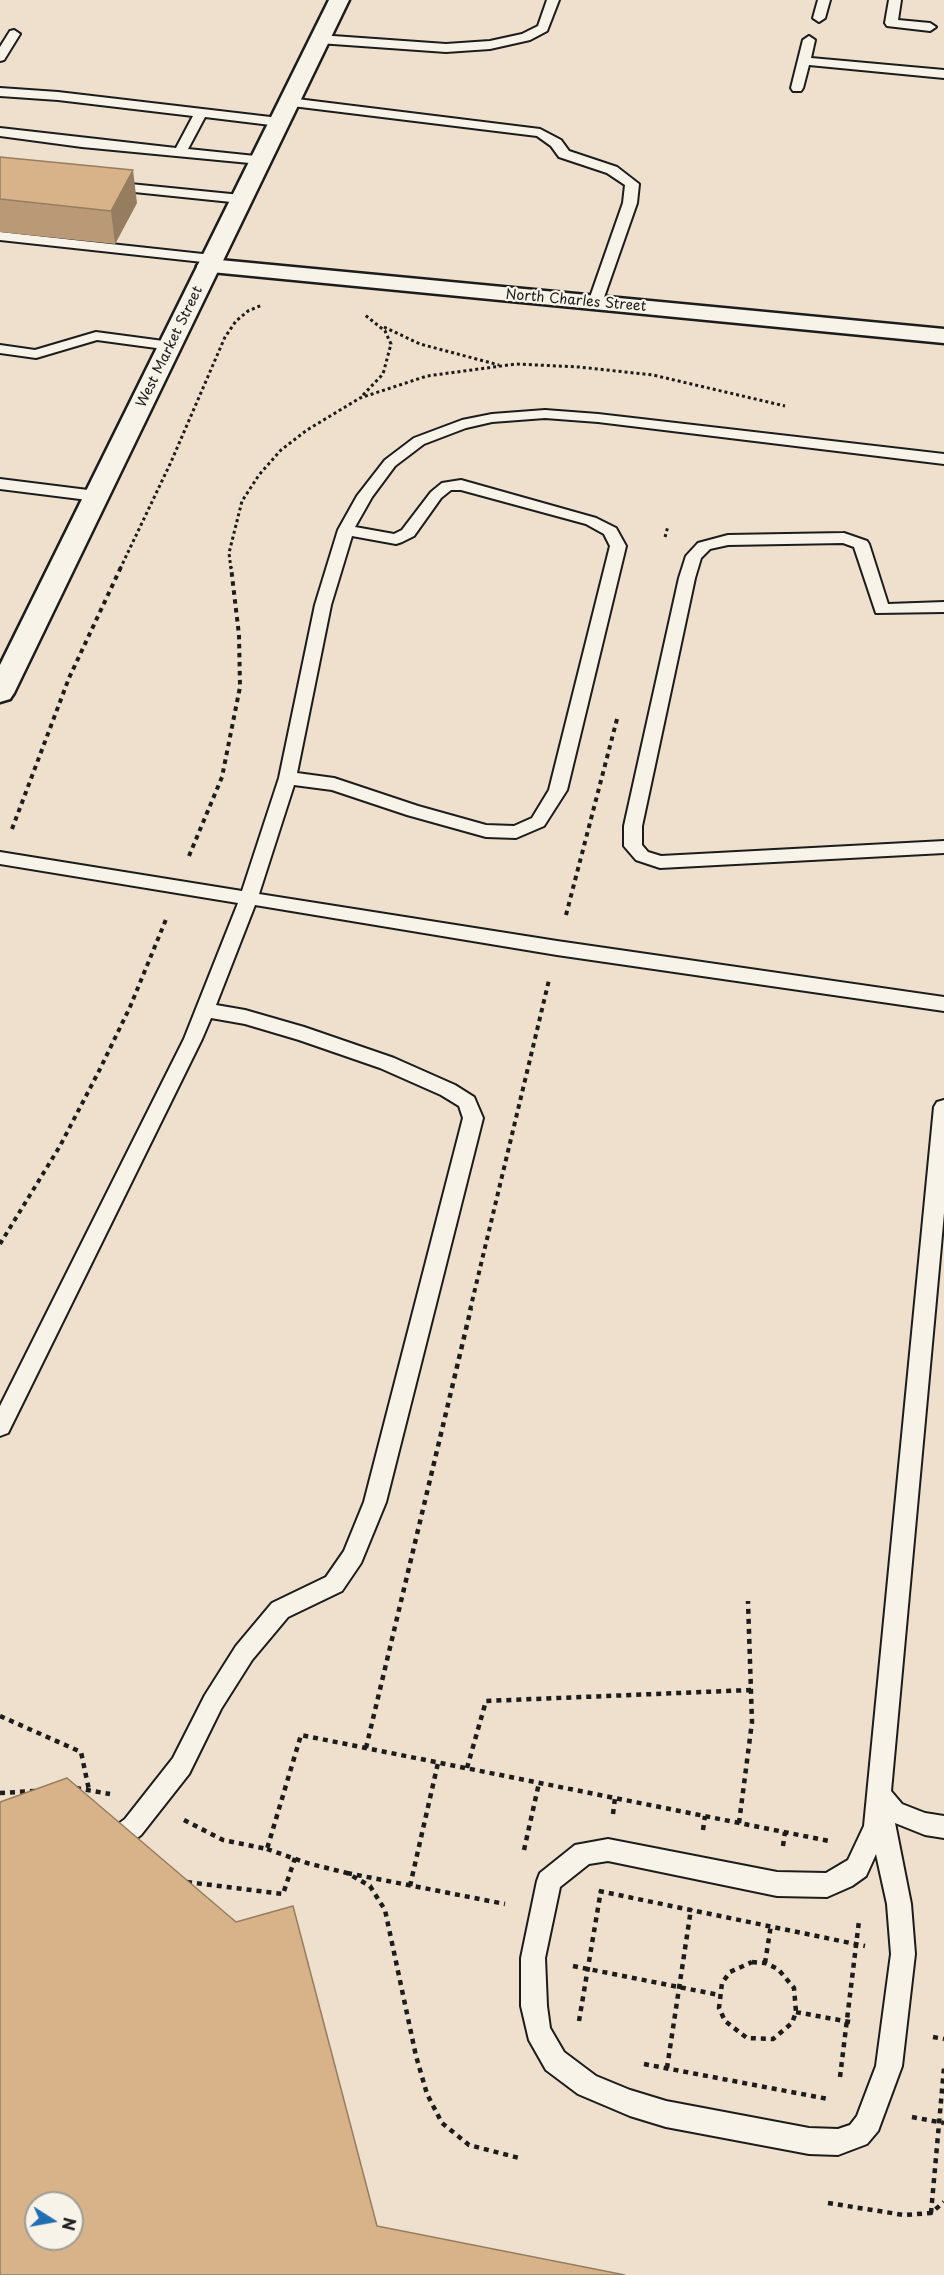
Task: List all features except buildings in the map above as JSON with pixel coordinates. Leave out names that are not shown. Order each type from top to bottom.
[{"type":"street","name":"West Market Street","points":[[0,693],[339,0]]},
{"type":"street","name":"North Charles Street","points":[[210,263],[944,336]]},
{"type":"lane","points":[[320,39],[446,48],[490,45],[526,37],[543,28],[553,0]]},
{"type":"lane","points":[[819,18],[824,0]]},
{"type":"lane","points":[[895,0],[891,23],[930,27]]},
{"type":"lane","points":[[910,25],[922,33],[944,35]]},
{"type":"lane","points":[[0,57],[14,34]]},
{"type":"lane","points":[[797,88],[809,40]]},
{"type":"lane","points":[[804,61],[944,74]]},
{"type":"lane","points":[[0,92],[201,113],[284,112],[540,133],[556,143],[564,154],[612,170],[632,184],[630,203],[595,303]]},
{"type":"lane","points":[[180,152],[201,113]]},
{"type":"lane","points":[[0,132],[82,143],[260,160]]},
{"type":"lane","points":[[91,184],[242,199]]},
{"type":"lane","points":[[0,236],[210,263]]},
{"type":"lane","points":[[0,349],[36,354],[96,336],[171,346]]},
{"type":"lane","points":[[0,1427],[193,1039],[205,1010],[249,897],[288,778],[323,605],[346,530],[365,496],[390,463],[419,441],[462,424],[492,418],[545,414],[598,418],[944,459]]},
{"type":"lane","points":[[0,484],[96,496]]},
{"type":"lane","points":[[288,778],[334,784],[443,820],[486,831],[516,832],[538,822],[558,790],[618,546],[610,531],[591,521],[461,484],[447,486],[436,495],[408,533],[396,539],[346,530]]},
{"type":"lane","points":[[944,608],[882,609],[861,544],[844,538],[728,540],[704,546],[694,556],[687,578],[633,826],[633,846],[642,856],[660,862],[944,847]]},
{"type":"lane","points":[[0,858],[557,948],[944,1004]]},
{"type":"lane","points":[[87,1861],[133,1827],[152,1804],[181,1766],[213,1702],[244,1653],[280,1610],[334,1584],[353,1556],[375,1502],[473,1118],[467,1102],[448,1089],[387,1064],[304,1034],[245,1017],[205,1010]]},
{"type":"lane","points":[[879,1794],[885,1842],[899,1904],[903,1954],[889,2066],[872,2108],[869,2122],[858,2135],[838,2142],[809,2141],[666,2114],[630,2103],[587,2085],[555,2061],[538,2031],[533,1958],[549,1881],[584,1853],[608,1850],[777,1884],[827,1885],[857,1868],[876,1826],[879,1794],[944,1107]]},
{"type":"lane","points":[[879,1794],[894,1812],[925,1824],[944,1827]]},
{"type":"path","points":[[8,836],[69,678],[171,462],[225,338],[236,321],[248,311],[272,303]]},
{"type":"path","points":[[363,315],[380,326],[420,344],[502,366]]},
{"type":"path","points":[[360,398],[383,374],[389,358],[391,344],[380,326]]},
{"type":"path","points":[[665,538],[668,526]]},
{"type":"path","points":[[366,1748],[557,948],[620,709]]},
{"type":"path","points":[[0,1244],[54,1156],[100,1069],[130,1006],[168,914]]},
{"type":"path","points":[[739,1823],[752,1722],[748,1601]]},
{"type":"path","points":[[467,1768],[486,1701],[751,1690]]},
{"type":"path","points":[[0,1716],[81,1752],[89,1790]]},
{"type":"path","points":[[267,1849],[301,1735],[867,1848]]},
{"type":"path","points":[[410,1886],[438,1763]]},
{"type":"path","points":[[68,1789],[89,1790],[152,1804],[224,1840],[267,1849],[347,1873],[509,1905],[539,1783]]},
{"type":"path","points":[[0,1793],[45,1790]]},
{"type":"path","points":[[578,2027],[615,1798]]},
{"type":"path","points":[[667,2068],[705,1816]]},
{"type":"path","points":[[179,1881],[283,1894],[295,1858]]},
{"type":"path","points":[[347,1873],[370,1886],[385,1910],[416,2056],[427,2094],[441,2123],[469,2145],[519,2158]]},
{"type":"path","points":[[518,1875],[903,1954]]},
{"type":"path","points":[[533,1958],[719,1995]]},
{"type":"path","points":[[765,1963],[788,1977],[794,1988],[796,2012],[792,2024],[772,2038],[760,2040],[747,2038],[725,2021],[719,2008],[719,1995],[722,1983],[730,1972],[746,1964],[765,1963]]},
{"type":"path","points":[[632,2061],[838,2101]]},
{"type":"path","points":[[931,2213],[944,2068]]},
{"type":"path","points":[[828,2203],[904,2215],[931,2213],[944,2202]]},
{"type":"shaded area","points":[[0,0],[944,0],[944,2275],[0,2275]]}]
